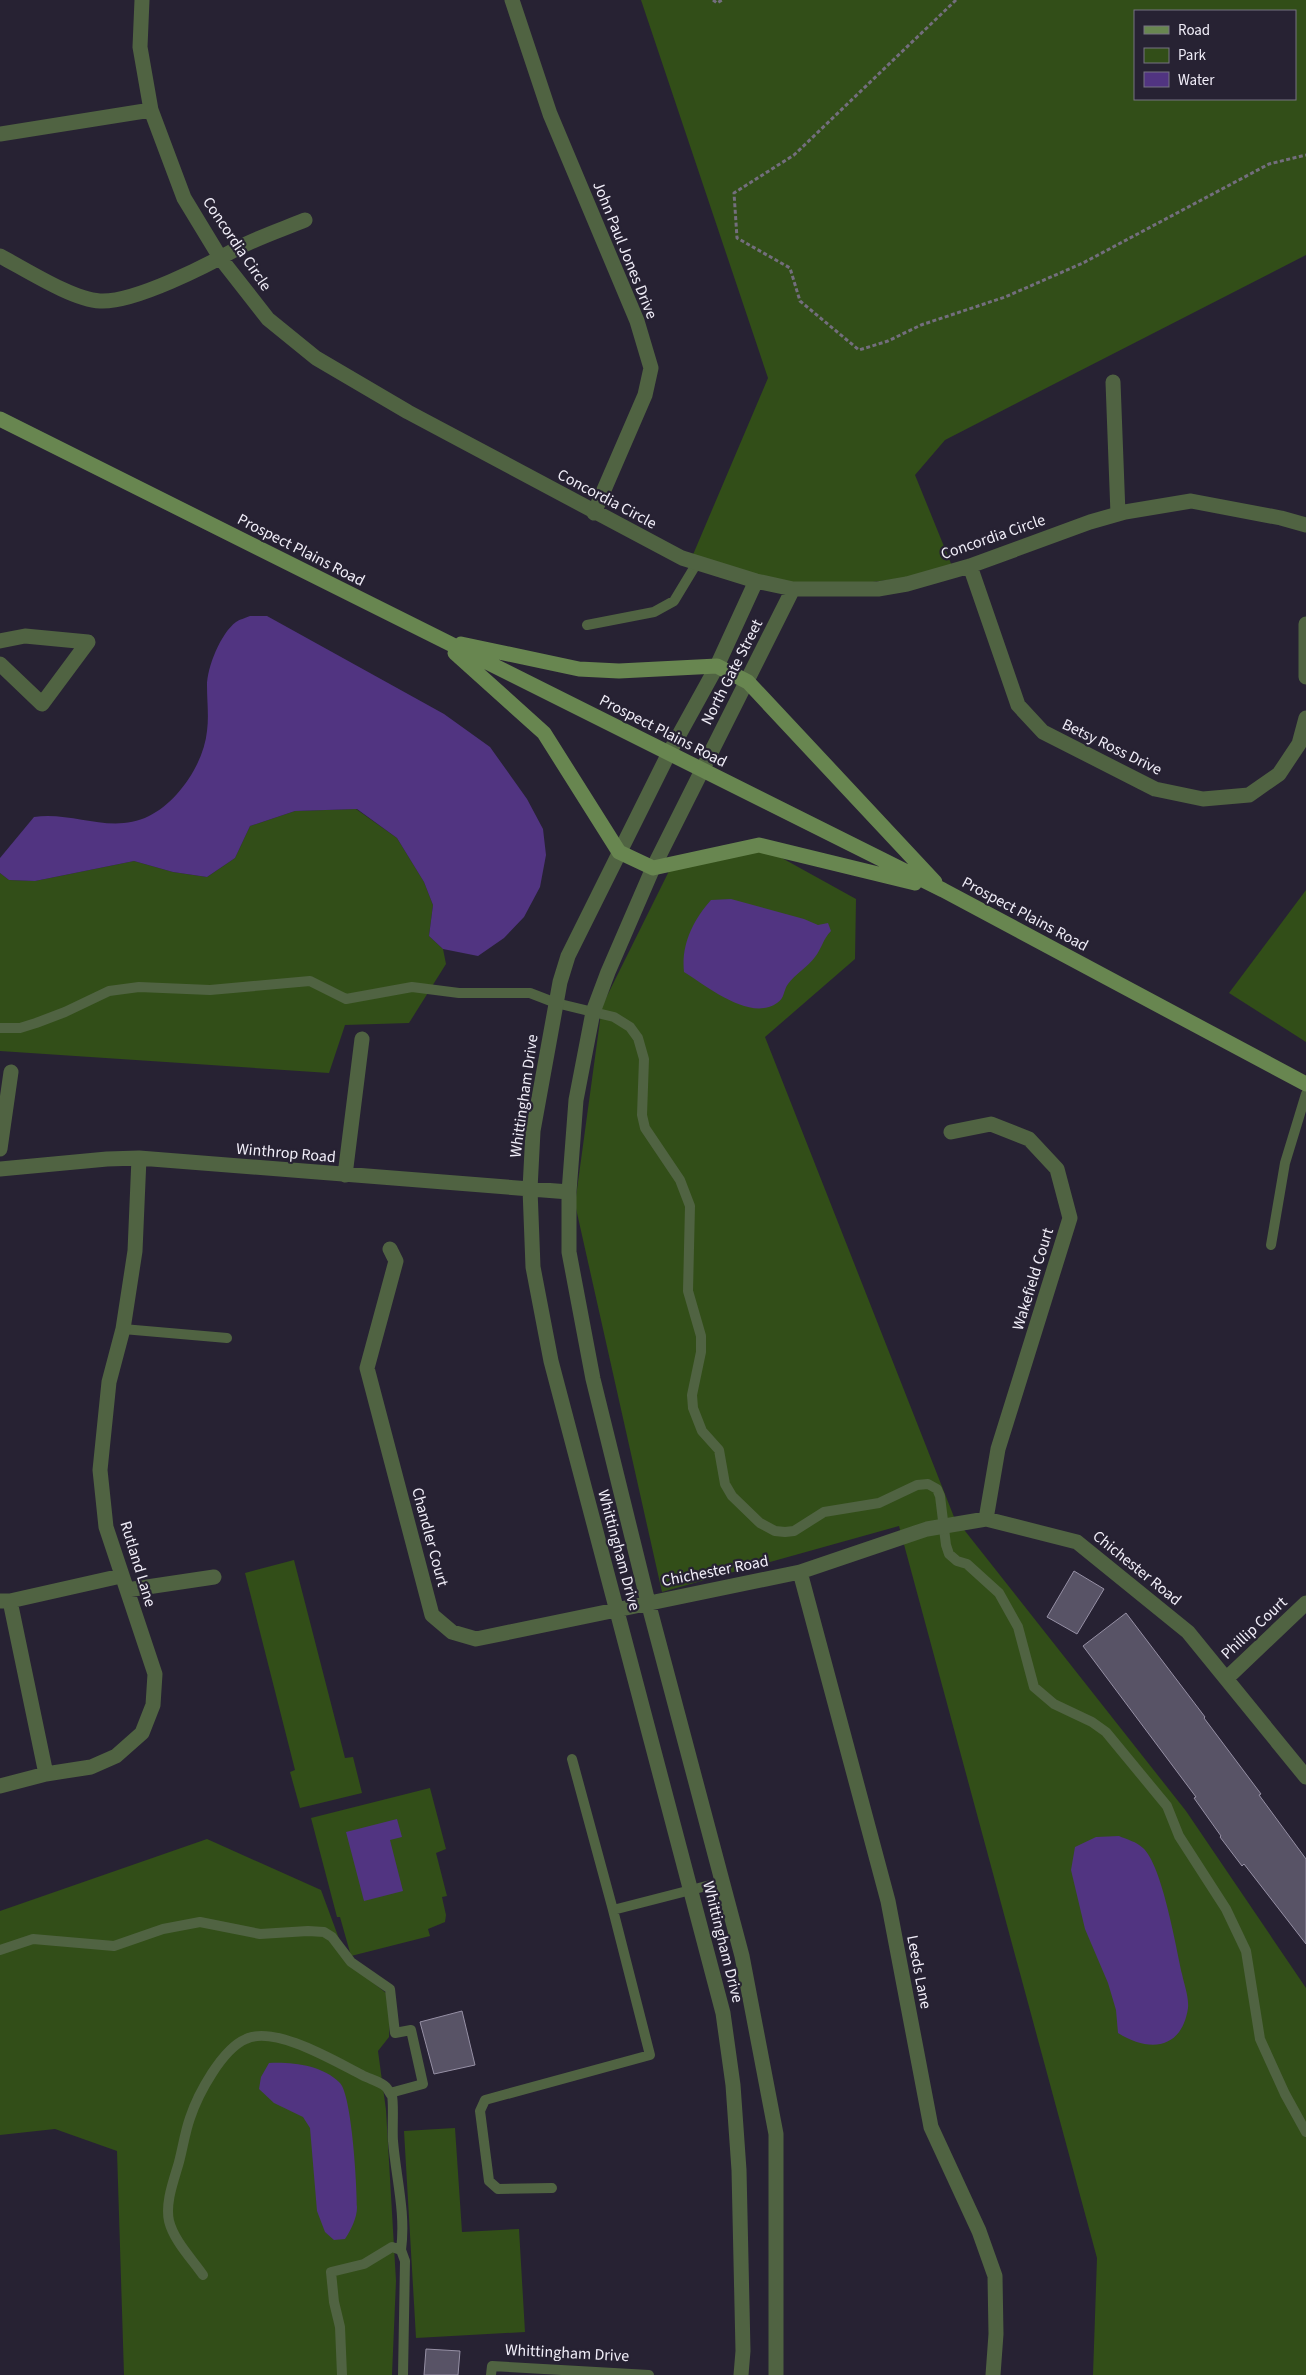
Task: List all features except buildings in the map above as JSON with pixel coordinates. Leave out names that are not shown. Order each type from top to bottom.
[{"type":"street","name":"Concordia Circle","points":[[142,0],[140,47],[151,110],[184,198],[221,259],[268,319],[316,358],[408,412],[594,513],[682,558],[756,581],[793,589],[878,589],[907,584],[970,566],[1090,522],[1118,514],[1191,501],[1281,518],[1306,525]]},
{"type":"street","name":"John Paul Jones Drive","points":[[512,0],[550,114],[637,321],[651,368],[645,395],[594,513]]},
{"type":"street","points":[[0,134],[151,110]]},
{"type":"street","points":[[0,256],[82,297],[100,301],[120,299],[183,276],[221,259],[239,248],[305,220]]},
{"type":"street","points":[[1113,382],[1118,514]]},
{"type":"street","name":"Prospect Plains Road","points":[[0,419],[943,890],[1306,1084]]},
{"type":"street","name":"Betsy Ross Drive","points":[[970,566],[1018,705],[1043,732],[1155,789],[1203,799],[1249,795],[1279,774],[1299,744],[1306,718]]},
{"type":"street","name":"North Gate Street","points":[[669,753],[717,666],[756,581]]},
{"type":"street","name":"North Gate Street","points":[[702,770],[748,682],[793,589]]},
{"type":"street","points":[[1306,624],[1306,677]]},
{"type":"street","points":[[0,641],[25,636],[88,642],[42,704],[0,664]]},
{"type":"street","points":[[440,640],[579,670],[619,671],[717,666],[748,682],[943,890]]},
{"type":"street","points":[[440,640],[544,733],[619,852],[653,868],[759,845],[943,890]]},
{"type":"street","name":"Whittingham Drive","points":[[669,753],[568,956],[556,1003],[533,1131],[530,1189],[533,1267],[551,1361],[723,2013],[733,2085],[739,2170],[743,2351],[741,2375]]},
{"type":"street","name":"Whittingham Drive","points":[[702,770],[653,868],[608,972],[593,1012],[576,1100],[569,1192],[569,1252],[593,1379],[648,1602],[679,1711],[742,1956],[776,2134],[776,2375]]},
{"type":"street","points":[[345,1175],[362,1039]]},
{"type":"street","points":[[0,1149],[11,1072]]},
{"type":"street","name":"Wakefield Court","points":[[951,1132],[991,1124],[1029,1139],[1057,1169],[1070,1218],[998,1449],[986,1519]]},
{"type":"street","name":"Winthrop Road","points":[[0,1169],[107,1158],[139,1158],[569,1192]]},
{"type":"street","name":"Rutland Lane","points":[[0,1786],[46,1774],[91,1767],[116,1756],[142,1733],[153,1706],[155,1674],[106,1528],[100,1470],[109,1382],[123,1329],[135,1251],[139,1158]]},
{"type":"street","name":"Chandler Court","points":[[390,1249],[396,1261],[367,1368],[432,1615],[452,1632],[476,1639],[648,1602]]},
{"type":"street","name":"Chichester Road","points":[[648,1602],[800,1572],[927,1528],[986,1519],[1077,1542],[1188,1632],[1306,1777]]},
{"type":"street","name":"Leeds Lane","points":[[800,1572],[888,1901],[931,2127],[978,2231],[995,2276],[996,2334],[993,2375]]},
{"type":"street","points":[[46,1774],[5,1601],[124,1583],[214,1577]]},
{"type":"street","name":"Phillip Court","points":[[1227,1678],[1306,1603]]},
{"type":"lane","points":[[587,625],[654,612],[674,601],[697,563]]},
{"type":"lane","points":[[0,1028],[20,1028],[36,1023],[65,1012],[109,991],[139,988],[210,990],[310,980],[346,999],[412,987],[459,993],[530,993],[556,1003],[614,1017],[630,1027],[638,1038],[644,1059],[642,1114],[646,1128],[680,1180],[690,1206],[688,1291],[702,1336],[701,1352],[692,1395],[693,1408],[702,1431],[719,1450],[725,1484],[732,1496],[760,1523],[775,1531],[785,1532],[794,1531],[824,1512],[864,1507],[879,1503],[910,1487],[928,1484],[937,1489],[940,1496],[946,1545],[949,1554],[976,1572],[999,1593],[1008,1608],[1024,1645],[1029,1673],[1034,1686],[1054,1704],[1092,1722],[1106,1732],[1167,1806],[1179,1836],[1226,1909],[1246,1951],[1260,2040],[1285,2094],[1306,2132]]},
{"type":"lane","points":[[1271,1245],[1285,1164],[1306,1094]]},
{"type":"lane","points":[[123,1329],[227,1338]]},
{"type":"lane","points":[[552,2188],[498,2189],[489,2181],[480,2111],[485,2100],[650,2055],[572,1759]]},
{"type":"lane","points":[[613,1910],[722,1882]]},
{"type":"lane","points":[[0,1950],[33,1939],[114,1946],[163,1929],[200,1922],[260,1934],[324,1932],[332,1937],[351,1962],[390,1989],[396,2033],[411,2030],[423,2084],[390,2093]]},
{"type":"lane","points":[[203,2276],[173,2233],[169,2221],[168,2208],[190,2117],[217,2066],[232,2048],[246,2038],[279,2039],[332,2057],[387,2087],[393,2099],[392,2141],[402,2202],[403,2233],[401,2250],[405,2261],[404,2375]]},
{"type":"lane","points":[[342,2375],[340,2327],[334,2302],[332,2272],[364,2264],[392,2246],[401,2250]]},
{"type":"lane","name":"Whittingham Drive","points":[[491,2375],[492,2366],[649,2375]]},
{"type":"path","points":[[713,0],[717,3],[722,0]]},
{"type":"path","points":[[956,0],[794,155],[734,193],[737,238],[790,268],[800,301],[859,350],[888,341],[921,324],[1005,297],[1083,263],[1268,164],[1306,155]]},
{"type":"green space","points":[[641,0],[1306,0],[1306,255],[945,440],[915,475],[954,571],[828,588],[756,581],[692,557],[768,378]]},
{"type":"green space","points":[[356,809],[397,838],[424,882],[433,905],[429,936],[443,949],[446,964],[409,1023],[345,1025],[329,1073],[0,1051],[0,873],[9,880],[35,881],[134,861],[173,872],[207,877],[235,858],[250,826],[295,811]]},
{"type":"green space","points":[[760,846],[856,899],[855,959],[765,1037],[954,1517],[1186,1811],[1306,1988],[1306,2375],[1093,2375],[1097,2258],[899,1526],[662,1592],[575,1204],[602,1006],[673,863]]},
{"type":"green space","points":[[1306,890],[1306,1042],[1229,993]]},
{"type":"green space","points":[[294,1560],[345,1758],[353,1757],[362,1793],[300,1808],[290,1772],[295,1770],[245,1573]]},
{"type":"green space","points":[[430,1788],[446,1849],[436,1853],[447,1896],[442,1897],[446,1915],[445,1922],[428,1929],[430,1936],[351,1956],[340,1917],[337,1917],[311,1818]]},
{"type":"green space","points":[[207,1839],[321,1890],[348,1963],[386,1993],[390,2016],[389,2037],[378,2051],[386,2110],[396,2281],[392,2375],[124,2375],[117,2151],[55,2129],[0,2135],[0,1911]]},
{"type":"green space","points":[[455,2128],[462,2232],[519,2229],[525,2332],[416,2338],[404,2131]]},
{"type":"water","points":[[250,616],[267,616],[444,714],[490,747],[527,799],[543,829],[546,855],[540,887],[524,917],[504,938],[478,956],[443,949],[429,936],[433,905],[424,882],[397,838],[357,809],[295,811],[250,826],[235,858],[207,877],[173,872],[134,861],[35,881],[9,880],[0,873],[0,858],[34,817],[49,816],[120,823],[135,821],[149,816],[160,810],[170,801],[188,780],[201,756],[205,743],[208,720],[207,686],[212,660],[220,642],[230,627]]},
{"type":"water","points":[[731,899],[804,919],[818,925],[828,923],[831,931],[812,961],[788,984],[781,999],[766,1008],[754,1008],[729,1000],[684,972],[686,943],[699,916],[711,900]]},
{"type":"water","points":[[397,1819],[402,1837],[390,1840],[403,1891],[364,1901],[346,1832]]},
{"type":"water","points":[[1119,1836],[1141,1846],[1150,1857],[1156,1871],[1167,1907],[1187,1995],[1188,2008],[1185,2022],[1179,2032],[1172,2039],[1153,2045],[1130,2039],[1118,2033],[1116,2010],[1108,1983],[1085,1929],[1071,1870],[1075,1847],[1096,1837]]},
{"type":"water","points":[[269,2063],[288,2063],[316,2068],[333,2077],[340,2083],[344,2091],[351,2122],[357,2207],[353,2224],[345,2239],[334,2240],[325,2232],[317,2211],[310,2128],[303,2117],[274,2103],[259,2089],[261,2077]]}]
